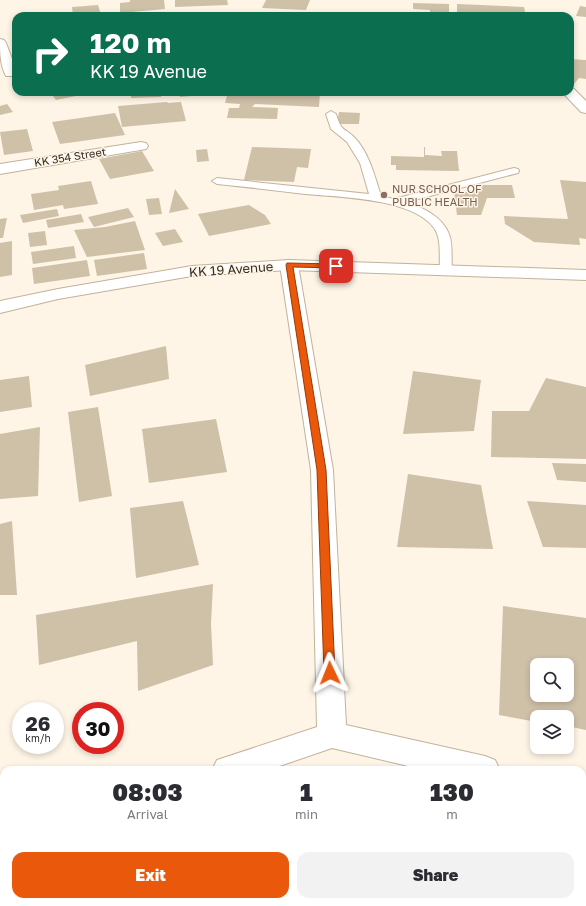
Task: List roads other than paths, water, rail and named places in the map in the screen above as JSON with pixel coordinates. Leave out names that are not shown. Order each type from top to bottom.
[{"type":"street","points":[[0,43],[9,74]]},
{"type":"street","points":[[573,96],[586,109]]},
{"type":"street","name":"KK 354 Street","points":[[0,169],[141,146]]},
{"type":"street","points":[[289,265],[322,470],[332,735]]},
{"type":"street","name":"KK 19 Avenue","points":[[0,308],[58,294],[192,271],[289,265],[446,269],[586,275]]},
{"type":"street","points":[[239,766],[332,735],[468,766]]},
{"type":"lane","points":[[331,114],[336,129],[351,140],[365,163],[376,198]]},
{"type":"lane","points":[[395,202],[514,171]]},
{"type":"lane","points":[[217,181],[376,198],[395,202],[415,209],[431,219],[442,234],[446,269]]},
{"type":"place","name":"NUR SCHOOL OF PUBLIC HEALTH","points":[[384,195]]}]
